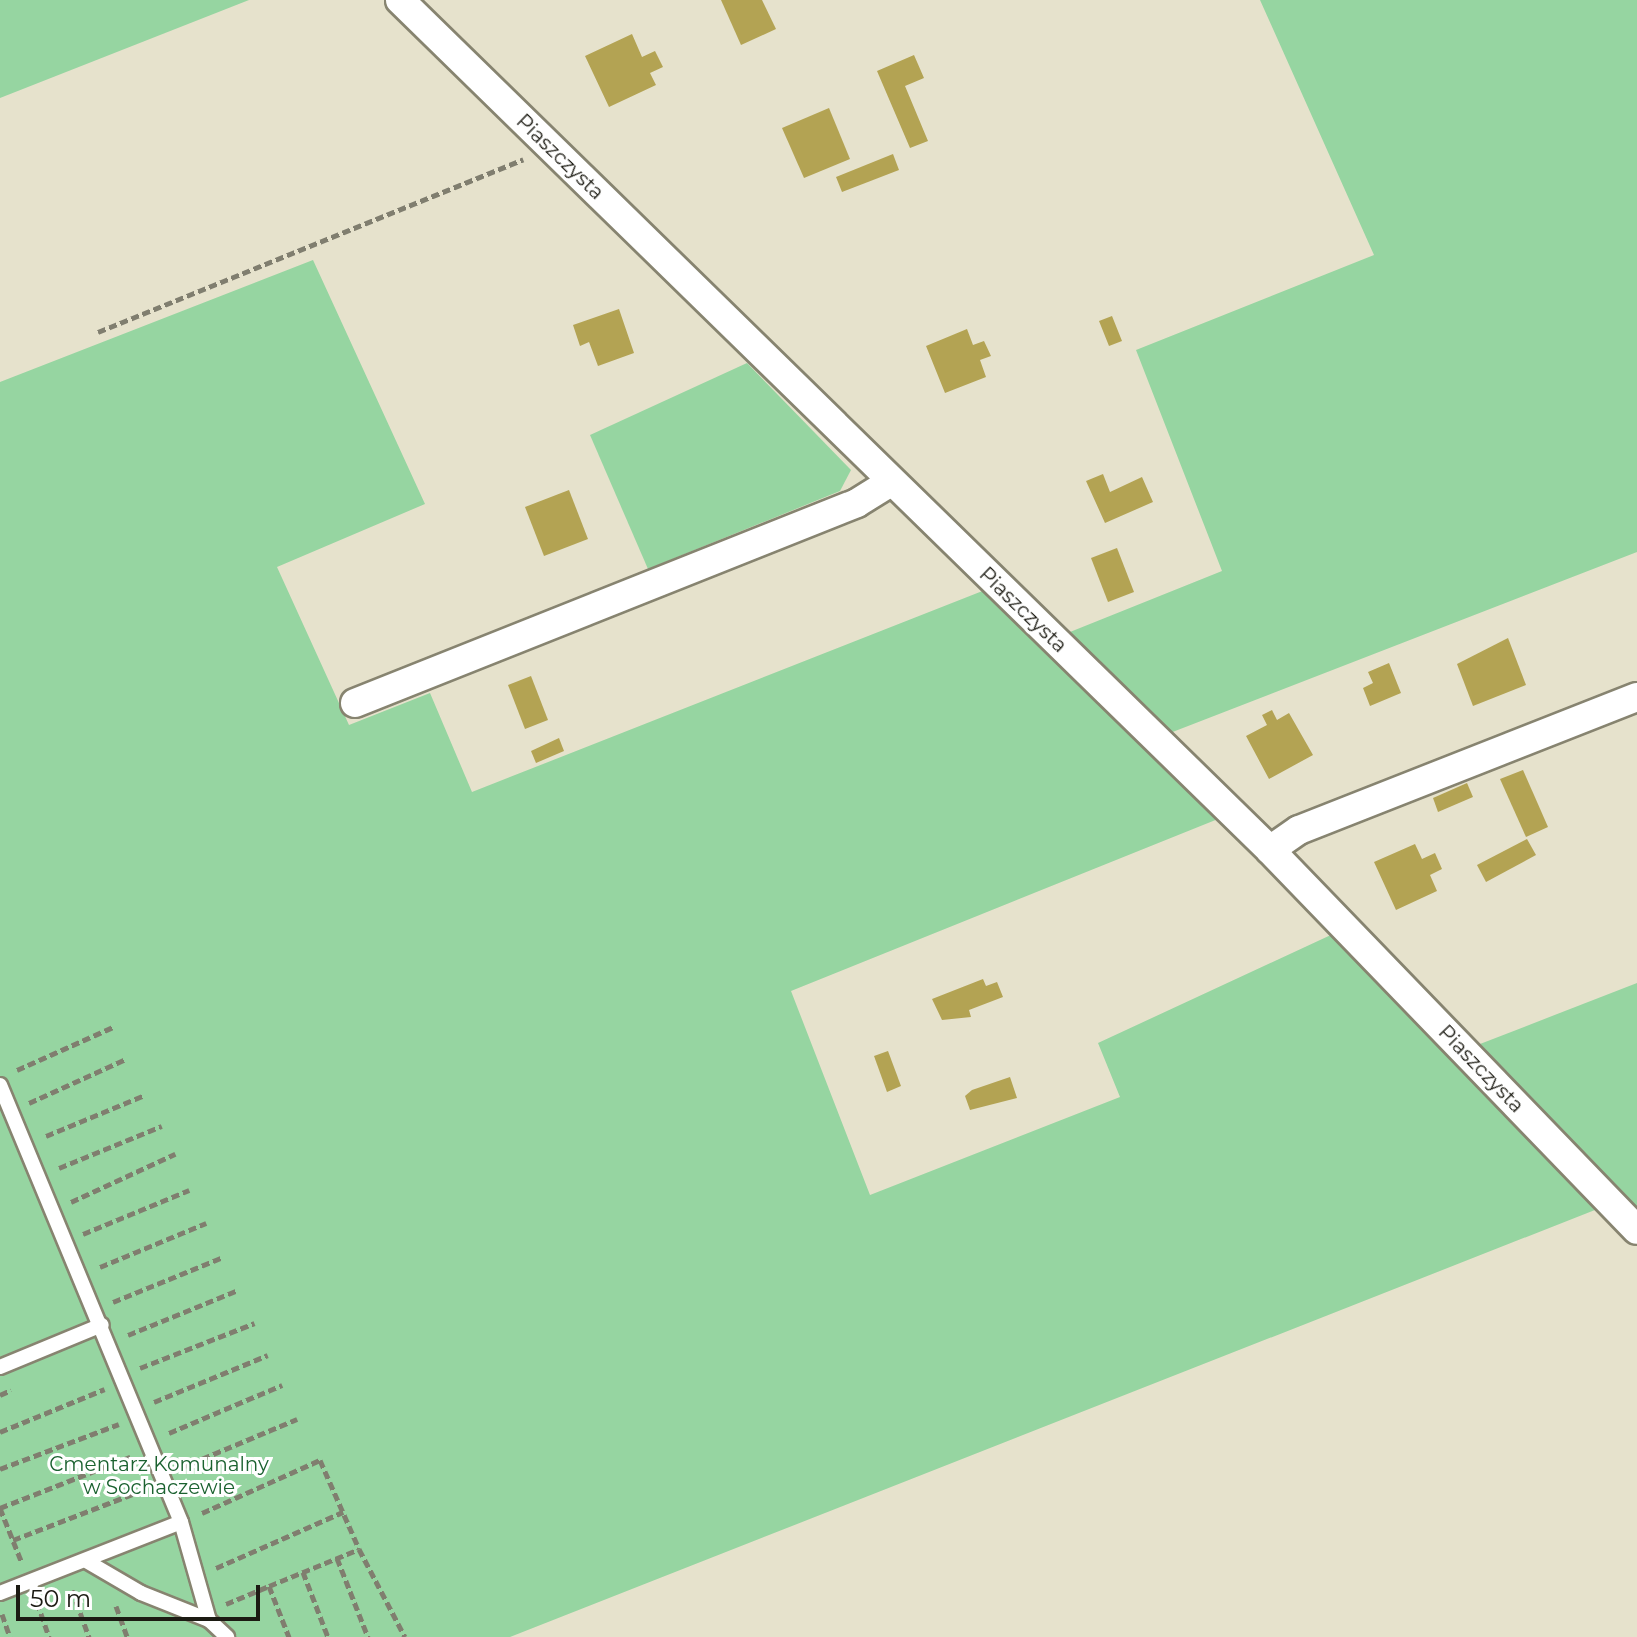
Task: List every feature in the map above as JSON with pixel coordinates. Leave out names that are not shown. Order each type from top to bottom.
[{"type":"street","name":"Piaszczysta","points":[[400,0],[1270,850],[1637,1230]]},
{"type":"street","points":[[355,703],[857,503],[891,482]]},
{"type":"street","points":[[1270,850],[1299,830],[1637,697]]},
{"type":"lane","points":[[3,1080],[11,1110],[55,1209],[181,1522],[209,1620]]},
{"type":"lane","points":[[0,1367],[102,1325]]},
{"type":"lane","points":[[0,1593],[88,1562],[181,1522]]},
{"type":"lane","points":[[88,1562],[141,1593],[209,1620],[227,1637]]},
{"type":"path","points":[[98,332],[514,164],[546,144]]},
{"type":"path","points":[[3,1080],[113,1027]]},
{"type":"path","points":[[11,1110],[126,1059]]},
{"type":"path","points":[[26,1144],[145,1095]]},
{"type":"path","points":[[40,1176],[162,1126]]},
{"type":"path","points":[[55,1209],[175,1154]]},
{"type":"path","points":[[68,1241],[189,1190]]},
{"type":"path","points":[[81,1275],[206,1223]]},
{"type":"path","points":[[95,1309],[223,1257]]},
{"type":"path","points":[[108,1342],[238,1290]]},
{"type":"path","points":[[0,1432],[255,1323]]},
{"type":"path","points":[[0,1469],[268,1355]]},
{"type":"path","points":[[0,1508],[282,1385]]},
{"type":"path","points":[[13,1540],[163,1479],[297,1419]]},
{"type":"path","points":[[181,1522],[320,1460],[359,1549],[405,1637]]},
{"type":"path","points":[[196,1577],[343,1512]]},
{"type":"path","points":[[209,1620],[226,1604],[359,1549]]},
{"type":"path","points":[[337,1558],[368,1637]]},
{"type":"path","points":[[64,1570],[89,1637]]},
{"type":"path","points":[[303,1572],[328,1637]]},
{"type":"path","points":[[269,1586],[289,1637]]},
{"type":"path","points":[[0,1610],[10,1637]]},
{"type":"green space","points":[[0,0],[249,0],[0,98]]},
{"type":"green space","points":[[1260,0],[1637,0],[1637,552],[1170,733],[1065,634],[1222,571],[1136,350],[1374,255]]},
{"type":"green space","name":"Cmentarz Komunalny w Sochaczewie","points":[[313,260],[425,504],[277,567],[349,725],[430,693],[472,792],[985,590],[1218,819],[791,991],[870,1195],[1120,1097],[1098,1043],[1333,934],[1600,1208],[510,1637],[0,1637],[0,382]]},
{"type":"green space","points":[[747,363],[851,470],[840,491],[648,569],[590,435]]},
{"type":"green space","points":[[1637,983],[1637,1208],[1480,1044]]},
{"type":"building","points":[[721,0],[762,0],[776,29],[741,45]]},
{"type":"building","points":[[632,34],[642,57],[655,51],[663,67],[650,73],[656,85],[609,107],[585,56]]},
{"type":"building","points":[[914,55],[924,78],[905,86],[928,141],[910,148],[877,71]]},
{"type":"building","points":[[829,108],[850,159],[804,178],[782,128]]},
{"type":"building","points":[[893,154],[899,170],[842,192],[836,177]]},
{"type":"building","points":[[619,309],[634,353],[598,366],[589,342],[580,346],[573,325]]},
{"type":"building","points":[[1112,316],[1122,341],[1109,346],[1099,321]]},
{"type":"building","points":[[967,329],[973,345],[984,341],[991,356],[980,360],[986,377],[945,393],[926,346]]},
{"type":"building","points":[[1103,474],[1110,492],[1142,477],[1153,502],[1105,523],[1086,481]]},
{"type":"building","points":[[569,490],[588,539],[544,556],[525,507]]},
{"type":"building","points":[[1117,548],[1134,592],[1108,602],[1091,558]]},
{"type":"building","points":[[1508,638],[1526,685],[1473,706],[1457,664]]},
{"type":"building","points":[[1389,663],[1401,693],[1370,706],[1363,688],[1373,683],[1368,672]]},
{"type":"building","points":[[531,676],[548,720],[525,729],[508,685]]},
{"type":"building","points":[[1272,710],[1277,720],[1289,713],[1313,755],[1269,779],[1246,736],[1267,725],[1262,715]]},
{"type":"building","points":[[559,738],[564,751],[536,763],[531,751]]},
{"type":"building","points":[[1523,770],[1548,827],[1526,837],[1500,779]]},
{"type":"building","points":[[1467,783],[1473,797],[1438,812],[1433,798]]},
{"type":"building","points":[[1527,839],[1536,855],[1486,882],[1477,865]]},
{"type":"building","points":[[1415,844],[1422,859],[1435,853],[1442,869],[1430,875],[1437,891],[1396,910],[1374,862]]},
{"type":"building","points":[[983,979],[986,986],[997,982],[1003,997],[969,1010],[971,1017],[942,1020],[932,999]]},
{"type":"building","points":[[888,1051],[901,1086],[887,1092],[874,1056]]},
{"type":"building","points":[[1010,1077],[1017,1098],[970,1110],[965,1096],[972,1090]]}]
